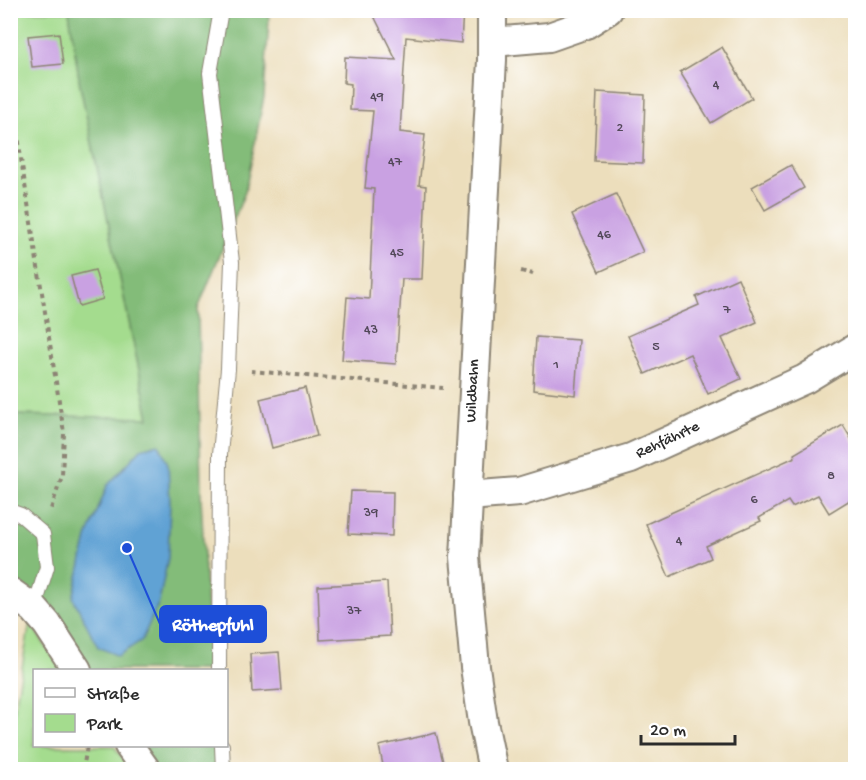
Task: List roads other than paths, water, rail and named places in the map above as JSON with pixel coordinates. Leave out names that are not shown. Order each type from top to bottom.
[{"type":"street","name":"Wildbahn","points":[[492,10],[465,557],[474,668],[493,770]]},
{"type":"street","points":[[492,42],[549,37],[586,24],[608,10]]},
{"type":"street","name":"Rehfährte","points":[[468,496],[519,492],[631,458],[805,379],[855,348]]},
{"type":"street","points":[[10,592],[34,609],[47,624],[76,669]]},
{"type":"street","points":[[130,747],[146,770]]},
{"type":"lane","points":[[219,669],[220,454],[228,369],[232,262],[210,73],[222,10]]},
{"type":"lane","points":[[10,512],[21,515],[43,534],[47,567],[34,609]]},
{"type":"lane","points":[[222,747],[223,770]]},
{"type":"water","points":[[159,444],[168,464],[170,502],[168,558],[159,602],[142,640],[118,656],[98,647],[73,598],[87,538],[107,486],[141,449]]},
{"type":"place","name":"Röthepfuhl","points":[[127,548]]}]
